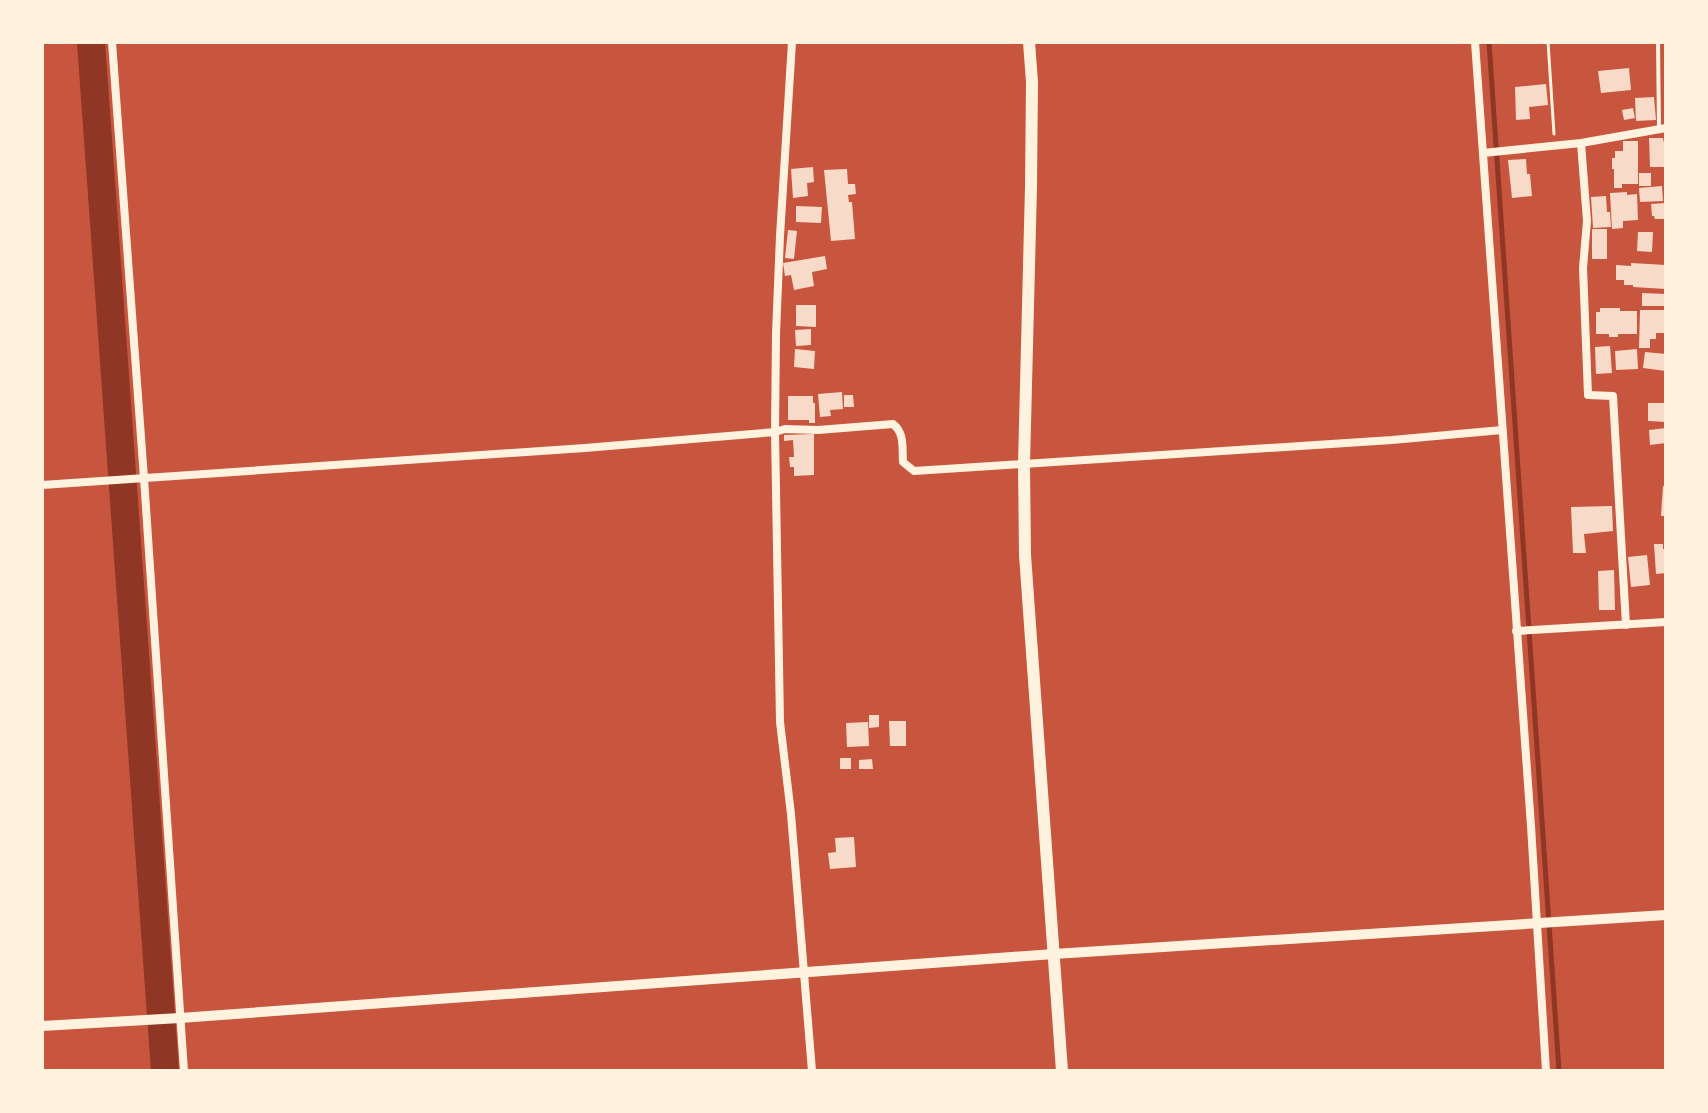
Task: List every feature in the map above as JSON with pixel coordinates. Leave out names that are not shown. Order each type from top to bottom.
[{"type":"main road","points":[[1029,42],[1032,82],[1025,555],[1062,1071]]},
{"type":"street","points":[[112,42],[144,478],[176,1018],[184,1071]]},
{"type":"street","points":[[792,42],[778,264],[775,432],[780,722],[791,814],[812,1071]]},
{"type":"street","points":[[1475,42],[1487,153],[1502,430],[1521,631],[1546,1071]]},
{"type":"street","points":[[1487,153],[1581,143],[1663,128]]},
{"type":"street","points":[[1581,143],[1587,221],[1583,268],[1588,395],[1613,396],[1626,625]]},
{"type":"street","points":[[42,485],[585,448],[785,429],[818,430],[893,424],[901,435],[903,462],[914,471],[1502,430]]},
{"type":"street","points":[[1521,631],[1666,622]]},
{"type":"street","points":[[42,1026],[1054,954],[1666,915]]},
{"type":"lane","points":[[1658,42],[1663,128]]},
{"type":"path","points":[[1548,42],[1555,145]]},
{"type":"building","points":[[1629,68],[1631,90],[1601,93],[1598,71]]},
{"type":"building","points":[[1546,84],[1548,105],[1529,107],[1530,119],[1516,120],[1515,87]]},
{"type":"building","points":[[1654,97],[1656,120],[1636,121],[1635,98]]},
{"type":"building","points":[[1633,108],[1635,118],[1624,120],[1622,110]]},
{"type":"building","points":[[1649,138],[1663,138],[1666,143],[1666,167],[1650,167]]},
{"type":"building","points":[[1623,141],[1638,141],[1638,184],[1622,184],[1622,188],[1614,188],[1612,158],[1615,158],[1615,151],[1623,151]]},
{"type":"building","points":[[1526,159],[1532,196],[1512,198],[1508,160]]},
{"type":"building","points":[[813,167],[814,182],[807,183],[808,196],[793,198],[791,169]]},
{"type":"building","points":[[847,169],[848,184],[855,184],[856,194],[848,195],[849,202],[852,202],[855,239],[831,241],[824,170]]},
{"type":"building","points":[[1639,173],[1651,173],[1651,186],[1639,186]]},
{"type":"building","points":[[1662,186],[1663,201],[1640,202],[1639,188]]},
{"type":"building","points":[[1627,192],[1627,195],[1637,194],[1638,220],[1623,221],[1623,228],[1612,229],[1610,193]]},
{"type":"building","points":[[1606,196],[1611,227],[1593,228],[1591,197]]},
{"type":"building","points":[[1666,203],[1666,219],[1655,219],[1651,204]]},
{"type":"building","points":[[796,206],[822,207],[821,223],[796,222]]},
{"type":"building","points":[[1592,229],[1607,229],[1607,259],[1592,259]]},
{"type":"building","points":[[788,230],[797,231],[794,259],[785,258]]},
{"type":"building","points":[[1638,232],[1653,232],[1652,252],[1637,251]]},
{"type":"building","points":[[825,256],[827,269],[812,272],[814,286],[794,290],[791,275],[785,276],[783,263]]},
{"type":"building","points":[[1631,263],[1666,265],[1666,289],[1633,287],[1624,285],[1624,280],[1616,280],[1616,265],[1631,266]]},
{"type":"building","points":[[1642,293],[1666,294],[1666,306],[1642,306]]},
{"type":"building","points":[[796,305],[816,305],[816,327],[796,326]]},
{"type":"building","points":[[1600,308],[1637,311],[1637,334],[1609,337],[1609,334],[1596,334],[1596,312],[1600,312]]},
{"type":"building","points":[[1640,310],[1666,310],[1666,333],[1656,333],[1656,339],[1650,339],[1650,348],[1639,348]]},
{"type":"building","points":[[811,329],[811,345],[796,346],[795,330]]},
{"type":"building","points":[[1610,346],[1612,373],[1596,374],[1595,347]]},
{"type":"building","points":[[795,349],[815,351],[814,369],[794,367]]},
{"type":"building","points":[[1637,349],[1638,369],[1616,370],[1615,351]]},
{"type":"building","points":[[1645,352],[1666,354],[1666,371],[1643,368]]},
{"type":"building","points":[[842,392],[843,409],[830,410],[831,416],[820,417],[818,394]]},
{"type":"building","points":[[844,395],[853,395],[854,407],[844,407]]},
{"type":"building","points":[[788,396],[813,396],[815,423],[788,420]]},
{"type":"building","points":[[1648,403],[1666,403],[1666,422],[1648,421]]},
{"type":"building","points":[[1666,428],[1666,443],[1650,445],[1649,430]]},
{"type":"building","points":[[814,434],[814,475],[794,476],[789,457],[794,457],[793,440],[784,441],[784,435]]},
{"type":"building","points":[[1663,486],[1666,486],[1666,516],[1661,516]]},
{"type":"building","points":[[1612,506],[1613,531],[1584,534],[1586,553],[1573,553],[1571,507]]},
{"type":"building","points":[[1654,544],[1663,544],[1663,549],[1666,549],[1666,573],[1656,574]]},
{"type":"building","points":[[1647,555],[1650,585],[1631,587],[1628,557]]},
{"type":"building","points":[[1614,570],[1615,610],[1599,610],[1598,571]]},
{"type":"building","points":[[869,715],[879,715],[879,727],[869,728]]},
{"type":"building","points":[[889,721],[906,721],[906,746],[890,746]]},
{"type":"building","points":[[868,722],[869,746],[847,747],[846,723]]},
{"type":"building","points":[[840,758],[851,758],[851,769],[840,769]]},
{"type":"building","points":[[872,759],[873,769],[859,769],[859,760]]},
{"type":"building","points":[[854,837],[856,867],[830,869],[828,853],[836,852],[835,838]]},
{"type":"waterway","points":[[91,42],[165,1071]]},
{"type":"waterway","points":[[1489,42],[1559,1071]]}]
